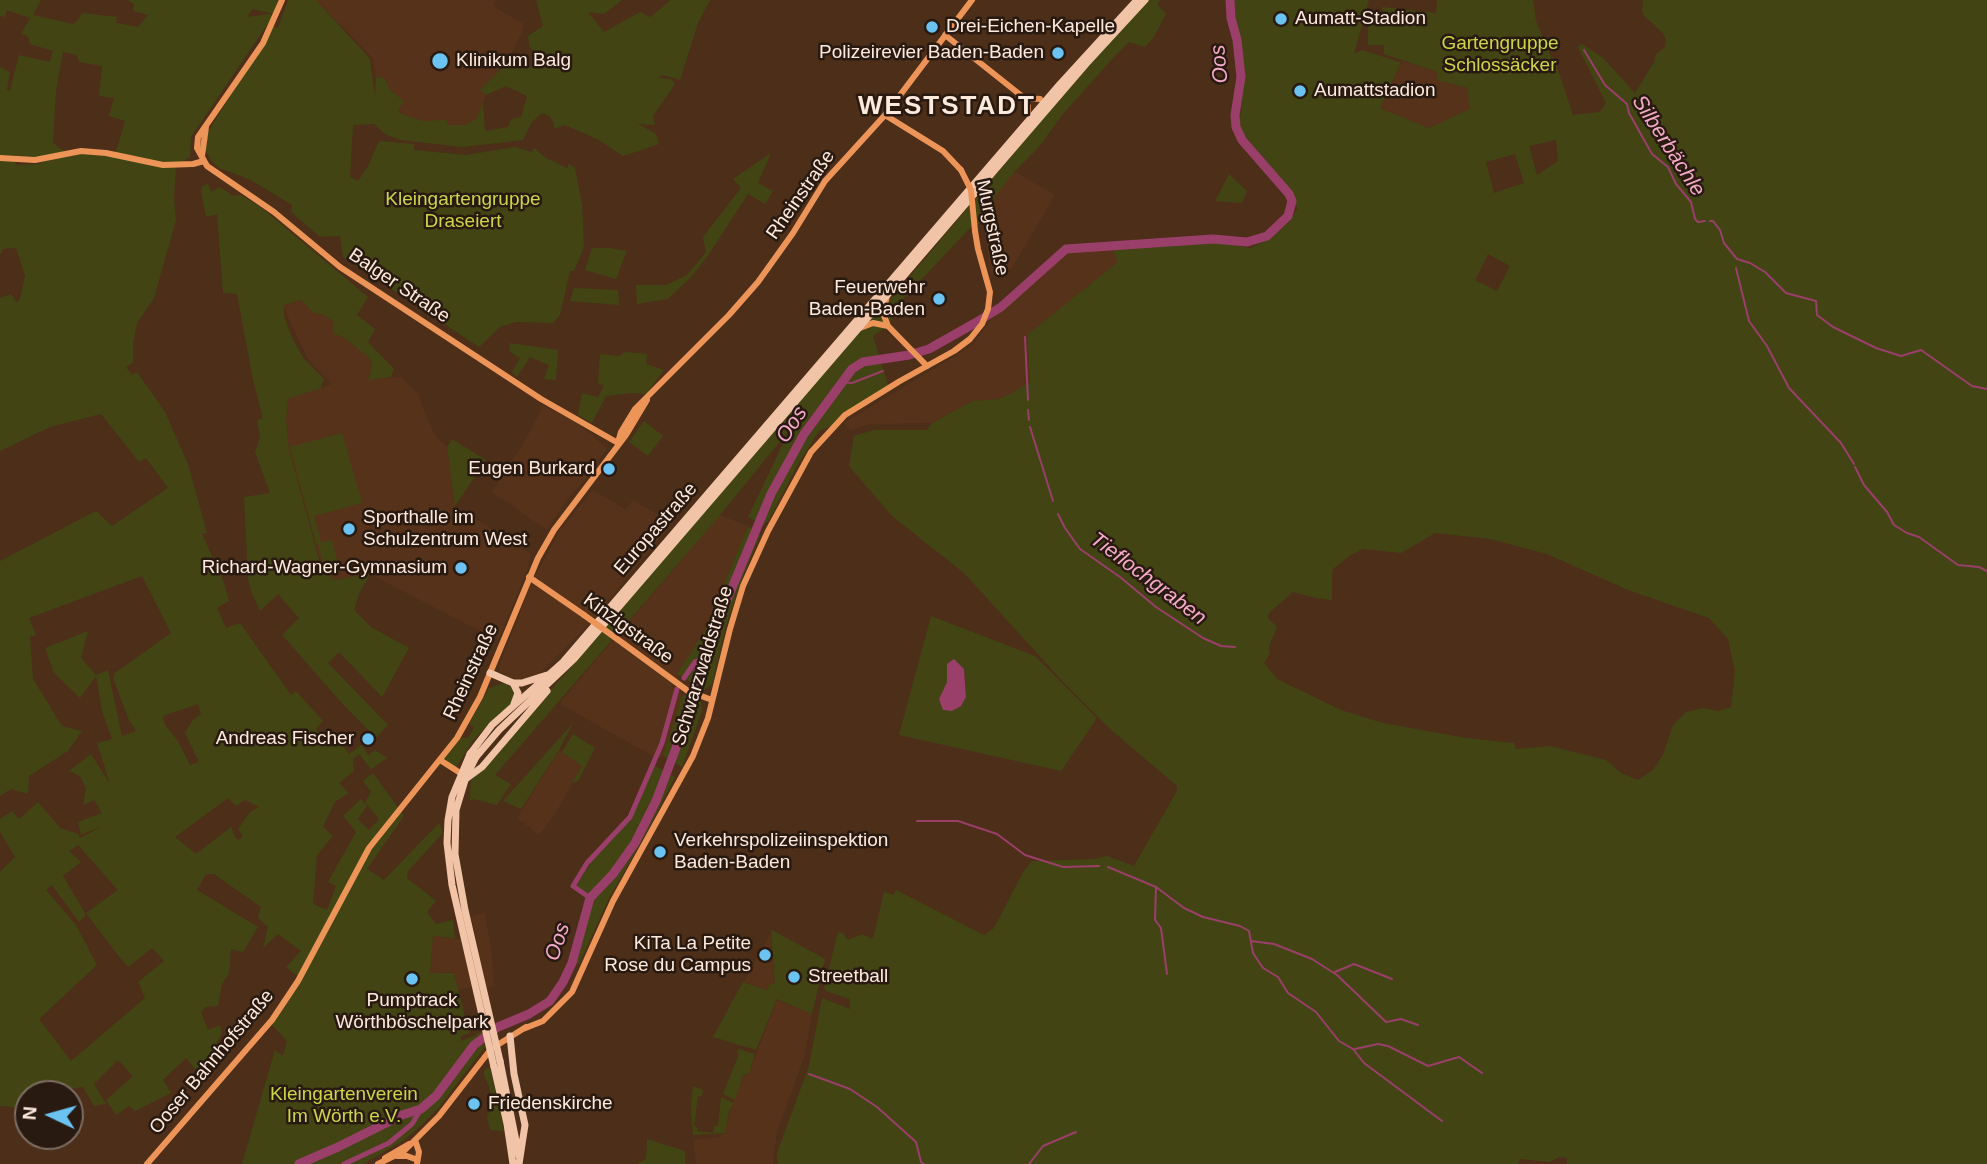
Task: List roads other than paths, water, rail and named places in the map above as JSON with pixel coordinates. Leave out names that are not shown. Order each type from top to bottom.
[{"type":"main road","name":"Europastraße","points":[[513,1164],[497,1064],[455,854],[456,810],[473,756],[487,730],[551,674],[1060,84],[1137,0]]},
{"type":"main road","name":"Europastraße","points":[[473,756],[573,659],[1086,64],[1145,0]]},
{"type":"main road","points":[[997,157],[1002,145],[1040,99],[1060,84]]},
{"type":"main road","points":[[467,778],[482,767],[573,659]]},
{"type":"main road","points":[[490,673],[513,682],[528,682],[551,674]]},
{"type":"main road","points":[[513,682],[519,693],[513,706]]},
{"type":"main road","points":[[510,1036],[516,1083],[526,1125],[519,1164]]},
{"type":"main road","name":"Europastraße","points":[[497,1064],[514,1123],[519,1164]]},
{"type":"street","points":[[0,158],[35,160],[66,153],[94,151],[163,165],[181,165],[203,159],[197,148],[198,137],[263,43],[282,0]]},
{"type":"street","name":"Rheinstraße","points":[[318,942],[369,848],[440,760],[466,723],[490,673],[529,577],[554,530],[618,443],[631,416],[758,282],[789,240],[825,181],[885,115],[972,0]]},
{"type":"street","points":[[945,35],[1023,97],[1040,99]]},
{"type":"street","points":[[1023,97],[1028,113]]},
{"type":"street","name":"Murgstraße","points":[[885,115],[943,151],[961,170],[971,190],[980,258],[989,286],[988,306]]},
{"type":"street","name":"Balger Straße","points":[[203,159],[215,172],[274,212],[340,267],[541,399],[618,443]]},
{"type":"street","points":[[888,294],[883,313],[888,326],[927,366]]},
{"type":"street","name":"Schwarzwaldstraße","points":[[378,1164],[396,1156],[439,1116],[496,1045],[551,1013],[567,998],[578,981],[613,901],[696,749],[743,586],[768,531],[811,452],[845,415],[964,344],[982,324],[988,306]]},
{"type":"street","points":[[858,328],[873,323],[888,326]]},
{"type":"street","name":"Kinzigstraße","points":[[529,577],[688,691],[712,700]]},
{"type":"street","points":[[440,760],[467,778]]},
{"type":"street","name":"Ooser Bahnhofstraße","points":[[147,1164],[272,1020],[298,981],[318,942]]},
{"type":"street","points":[[413,1142],[416,1162]]},
{"type":"street","name":"Schwarzwaldstraße","points":[[378,1164],[413,1142]]},
{"type":"street","points":[[396,1156],[407,1156],[416,1162]]},
{"type":"waterway","name":"Oos","points":[[299,1164],[402,1115],[421,1109],[436,1096],[474,1045],[498,1027],[529,1014],[550,1001],[572,963],[590,898],[613,874],[635,843],[656,801],[676,748],[700,665],[771,494],[804,434],[852,369],[863,362],[929,349],[1001,307],[1066,249],[1213,239],[1247,242],[1267,236],[1288,216],[1292,201],[1289,194],[1242,140],[1236,127],[1235,115],[1241,77],[1230,0]]},
{"type":"waterway","name":"Silberbächle","points":[[1584,50],[1605,85],[1627,104],[1629,113],[1652,154],[1668,167],[1676,184],[1691,202],[1695,219],[1698,222],[1705,221]]},
{"type":"waterway","points":[[1710,221],[1720,230],[1724,243],[1737,259],[1765,272],[1786,293],[1816,301],[1817,315],[1833,327],[1876,348],[1901,356],[1921,350],[1972,386],[1987,389]]},
{"type":"waterway","name":"Silberbächle","points":[[1736,268],[1749,321],[1767,346],[1789,388],[1841,443],[1854,464]]},
{"type":"waterway","name":"Tieflochgraben","points":[[1025,337],[1028,400]]},
{"type":"waterway","name":"Tieflochgraben","points":[[841,382],[852,383],[883,371]]},
{"type":"waterway","name":"Tieflochgraben","points":[[1028,410],[1029,420]]},
{"type":"waterway","name":"Tieflochgraben","points":[[1030,427],[1053,501]]},
{"type":"waterway","name":"Silberbächle","points":[[1855,467],[1864,485],[1887,512],[1894,525],[1919,537],[1958,565],[1979,567],[1987,571]]},
{"type":"waterway","name":"Tieflochgraben","points":[[1058,514],[1080,549],[1156,607],[1203,638],[1221,646],[1235,647]]},
{"type":"waterway","points":[[684,678],[695,662],[703,660]]},
{"type":"waterway","points":[[590,898],[573,886],[587,863],[630,817],[662,743],[677,689]]},
{"type":"waterway","points":[[917,821],[958,821],[997,834],[1025,855],[1063,867],[1099,866]]},
{"type":"waterway","points":[[1108,867],[1156,887],[1184,908],[1203,917],[1240,926],[1249,931],[1253,953],[1263,968],[1278,977],[1288,993],[1316,1012],[1339,1041],[1353,1049],[1364,1063],[1442,1121]]},
{"type":"waterway","points":[[1156,887],[1155,920],[1161,928],[1167,974]]},
{"type":"waterway","points":[[1251,941],[1274,944],[1312,959],[1337,975],[1386,1022],[1401,1019],[1418,1025]]},
{"type":"waterway","points":[[1335,972],[1354,964],[1392,979]]},
{"type":"waterway","points":[[1355,1049],[1378,1044],[1388,1046],[1428,1066],[1459,1057],[1482,1073]]},
{"type":"waterway","points":[[809,1074],[850,1089],[877,1107],[916,1142],[921,1162],[924,1164]]},
{"type":"waterway","points":[[344,1164],[389,1143],[412,1124],[421,1109]]},
{"type":"waterway","points":[[1029,1164],[1043,1146],[1076,1132]]},
{"type":"place","name":"Aumatt-Stadion","points":[[1281,19]]},
{"type":"place","name":"Drei-Eichen-Kapelle","points":[[932,27]]},
{"type":"place","name":"Polizeirevier Baden-Baden","points":[[1058,53]]},
{"type":"place","name":"Klinikum Balg","points":[[440,61]]},
{"type":"place","name":"Aumattstadion","points":[[1300,91]]},
{"type":"place","name":"Feuerwehr Baden-Baden","points":[[939,299]]},
{"type":"place","name":"Eugen Burkard","points":[[609,469]]},
{"type":"place","name":"Sporthalle im Schulzentrum West","points":[[349,529]]},
{"type":"place","name":"Richard-Wagner-Gymnasium","points":[[461,568]]},
{"type":"place","name":"Andreas Fischer","points":[[368,739]]},
{"type":"place","name":"Verkehrspolizeiinspektion Baden-Baden","points":[[660,852]]},
{"type":"place","name":"KiTa La Petite Rose du Campus","points":[[765,955]]},
{"type":"place","name":"Streetball","points":[[794,977]]},
{"type":"place","name":"Pumptrack Wörthböschelpark","points":[[412,979]]},
{"type":"place","name":"Friedenskirche","points":[[474,1104]]},
{"type":"district","name":"WESTSTADT","points":[[947,107]]},
{"type":"park label","name":"Gartengruppe Schlossäcker","points":[[1500,55]]},
{"type":"park label","name":"Kleingartengruppe Draseiert","points":[[463,211]]},
{"type":"park label","name":"Kleingartenverein Im Wörth e.V.","points":[[344,1106]]}]
